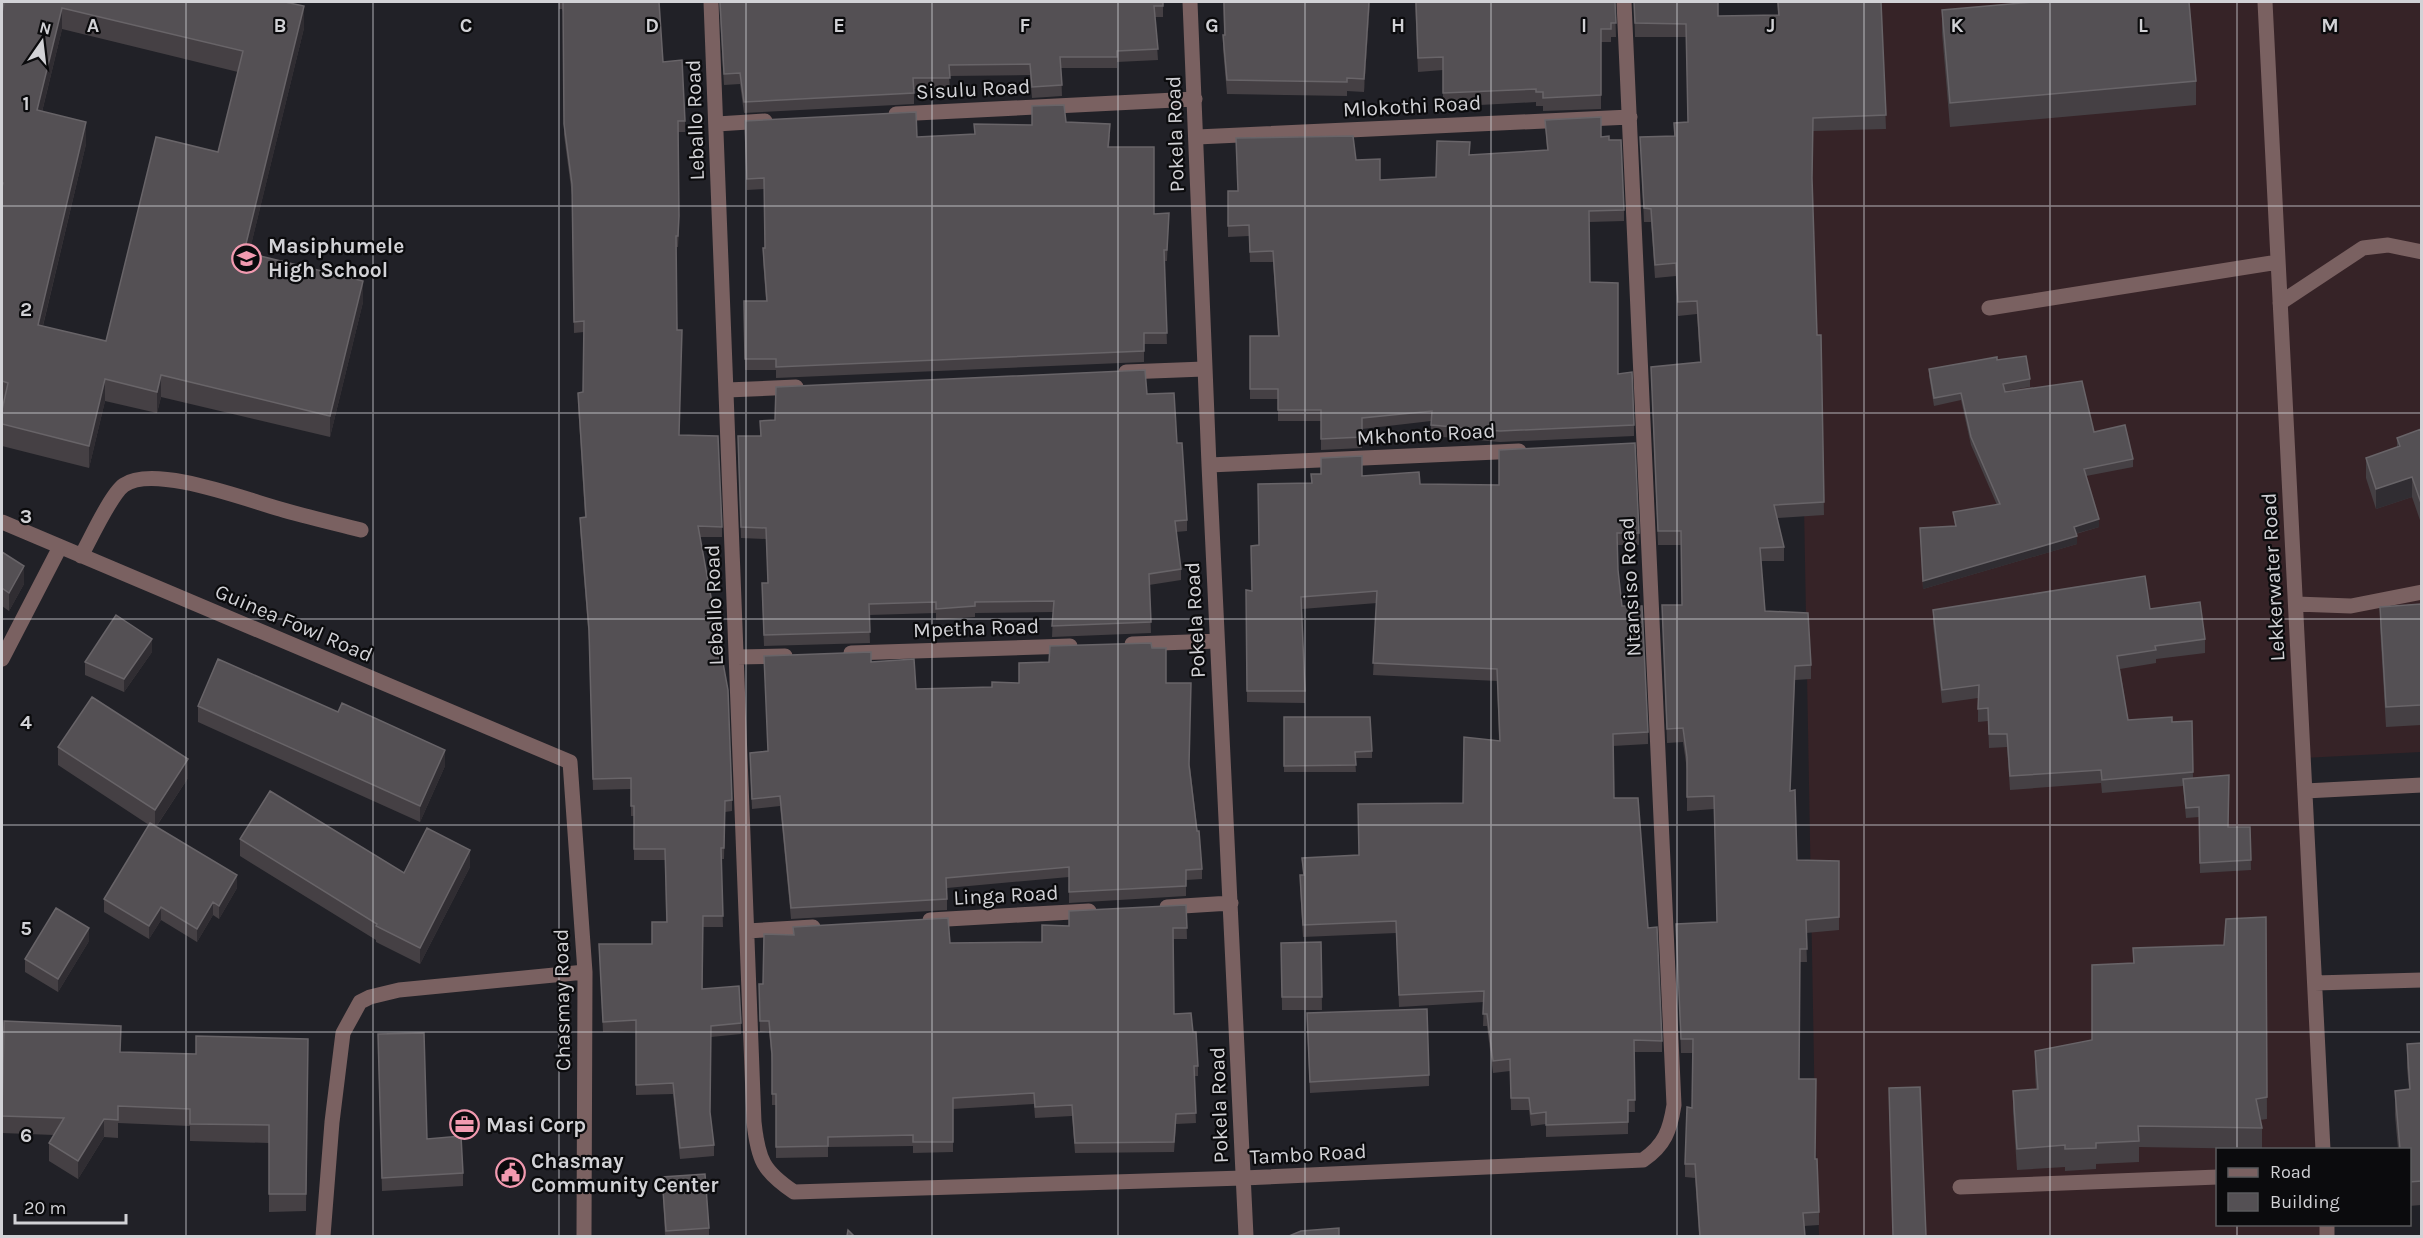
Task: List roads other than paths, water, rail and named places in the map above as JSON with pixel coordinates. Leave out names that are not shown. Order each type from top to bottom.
[{"type":"street","name":"Leballo Road","points":[[711,2],[755,1135],[767,1172],[794,1192]]},
{"type":"street","name":"Pokela Road","points":[[1190,2],[1197,137],[1204,369],[1246,1236]]},
{"type":"street","name":"Ntansiso Road","points":[[1624,2],[1630,117],[1639,446],[1674,1105],[1671,1122],[1661,1144],[1656,1151],[1643,1160]]},
{"type":"street","name":"Lekkerwater Road","points":[[2265,2],[2323,1148]]},
{"type":"street","name":"Sisulu Road","points":[[884,115],[1195,99]]},
{"type":"street","name":"Mlokothi Road","points":[[1197,137],[1630,117]]},
{"type":"street","points":[[717,124],[776,121]]},
{"type":"street","points":[[2280,303],[2363,248],[2388,245],[2421,252]]},
{"type":"street","points":[[1989,308],[2278,262]]},
{"type":"street","points":[[1109,373],[1204,369]]},
{"type":"street","points":[[727,390],[811,386]]},
{"type":"street","name":"Mkhonto Road","points":[[1209,465],[1539,450]]},
{"type":"street","points":[[81,556],[117,493],[126,483],[137,480],[159,478],[193,484],[361,530]]},
{"type":"street","name":"Guinea Fowl Road","points":[[2,522],[570,762]]},
{"type":"street","points":[[2,659],[60,547]]},
{"type":"street","points":[[2296,604],[2351,606],[2421,592]]},
{"type":"street","points":[[1111,644],[1217,641]]},
{"type":"street","name":"Mpetha Road","points":[[830,654],[1088,645]]},
{"type":"street","points":[[737,657],[795,655]]},
{"type":"street","name":"Chasmay Road","points":[[570,762],[585,972],[584,1236]]},
{"type":"street","points":[[2305,791],[2421,785]]},
{"type":"street","points":[[1149,908],[1231,903]]},
{"type":"street","name":"Linga Road","points":[[913,921],[1101,910]]},
{"type":"street","points":[[747,931],[830,926]]},
{"type":"street","points":[[323,1236],[338,1064],[343,1033],[360,1002],[370,997],[399,990],[585,972]]},
{"type":"street","points":[[2314,983],[2421,980]]},
{"type":"street","name":"Tambo Road","points":[[794,1192],[1243,1178],[1643,1160]]},
{"type":"street","points":[[1960,1187],[2216,1177]]},
{"type":"place","name":"Masiphumele High School","points":[[247,258]]},
{"type":"place","name":"Masi Corp","points":[[465,1125]]},
{"type":"place","name":"Chasmay Community Center","points":[[510,1173]]}]
